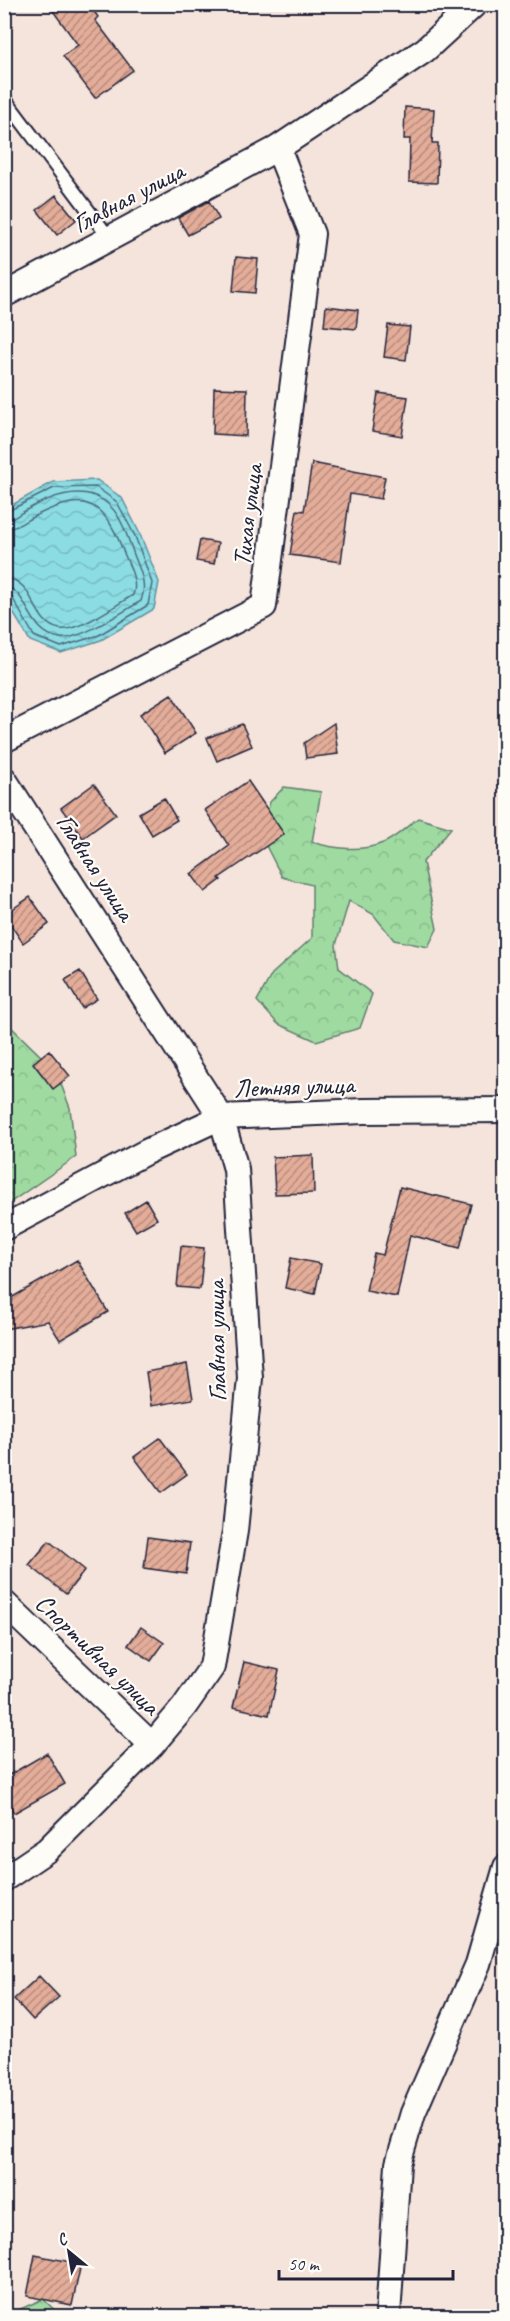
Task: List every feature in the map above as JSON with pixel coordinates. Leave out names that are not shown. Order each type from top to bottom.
[{"type":"street","name":"Главная улица","points":[[4,296],[278,148],[425,50],[475,4]]},
{"type":"street","name":"Тихая улица","points":[[4,740],[264,606],[312,234],[278,148]]},
{"type":"street","name":"Главная улица","points":[[4,779],[222,1117],[236,1169],[250,1378],[235,1531],[212,1667],[184,1707],[152,1745],[47,1850],[4,1879]]},
{"type":"street","name":"Летняя улица","points":[[4,1228],[146,1152],[222,1117],[364,1111],[506,1110]]},
{"type":"street","name":"Спортивная улица","points":[[4,1603],[152,1745]]},
{"type":"street","points":[[388,2316],[398,2164],[413,2113],[478,1964],[506,1867]]},
{"type":"lane","points":[[4,98],[110,239]]},
{"type":"green space","points":[[284,787],[321,792],[312,842],[320,844],[348,849],[375,846],[392,839],[418,818],[451,828],[423,862],[437,929],[428,947],[394,940],[373,914],[349,901],[336,945],[339,968],[372,994],[360,1028],[316,1041],[278,1024],[257,1001],[272,974],[312,938],[312,885],[282,877],[261,836],[270,802]]},
{"type":"green space","points":[[4,1024],[10,1026],[56,1071],[70,1108],[76,1157],[5,1206]]},
{"type":"green space","points":[[43,2299],[61,2316],[5,2316]]},
{"type":"water","points":[[97,480],[122,498],[140,534],[159,582],[154,609],[101,640],[61,653],[30,641],[8,604],[4,592],[5,509],[53,482]]},
{"type":"building","points":[[48,4],[89,4],[98,17],[95,20],[133,70],[95,98],[63,56],[78,45]]},
{"type":"building","points":[[405,107],[434,109],[432,143],[438,143],[437,183],[409,182],[410,139],[404,139]]},
{"type":"building","points":[[56,195],[76,220],[57,235],[37,210]]},
{"type":"building","points":[[209,201],[219,219],[188,235],[178,218]]},
{"type":"building","points":[[236,257],[258,259],[255,293],[233,291]]},
{"type":"building","points":[[326,306],[358,310],[356,329],[324,326]]},
{"type":"building","points":[[388,325],[410,327],[406,360],[384,357]]},
{"type":"building","points":[[214,388],[247,389],[246,436],[213,434]]},
{"type":"building","points":[[378,393],[408,397],[402,436],[372,431]]},
{"type":"building","points":[[312,463],[385,477],[381,499],[350,494],[341,562],[290,555],[297,510],[304,511]]},
{"type":"building","points":[[200,540],[218,543],[214,564],[196,561]]},
{"type":"building","points":[[171,694],[196,733],[165,753],[140,714]]},
{"type":"building","points":[[334,723],[338,754],[306,758],[304,743]]},
{"type":"building","points":[[242,724],[252,746],[217,761],[207,738]]},
{"type":"building","points":[[248,781],[284,834],[219,878],[221,880],[205,892],[191,874],[229,846],[205,810]]},
{"type":"building","points":[[94,784],[116,814],[83,838],[61,808]]},
{"type":"building","points":[[164,798],[177,820],[152,835],[139,813]]},
{"type":"building","points":[[30,897],[49,924],[23,943],[4,915]]},
{"type":"building","points":[[80,971],[97,999],[82,1008],[65,980]]},
{"type":"building","points":[[49,1050],[70,1076],[53,1089],[33,1063]]},
{"type":"building","points":[[313,1155],[314,1193],[275,1194],[273,1157]]},
{"type":"building","points":[[400,1187],[471,1204],[460,1248],[410,1235],[397,1297],[366,1291],[374,1253],[383,1255]]},
{"type":"building","points":[[146,1200],[157,1219],[136,1231],[125,1213]]},
{"type":"building","points":[[181,1246],[204,1248],[200,1289],[177,1287]]},
{"type":"building","points":[[291,1258],[321,1264],[315,1294],[285,1288]]},
{"type":"building","points":[[77,1260],[108,1312],[60,1340],[48,1321],[4,1329],[4,1302]]},
{"type":"building","points":[[187,1364],[193,1399],[151,1406],[146,1372]]},
{"type":"building","points":[[160,1438],[187,1474],[161,1493],[134,1457]]},
{"type":"building","points":[[148,1537],[190,1543],[186,1574],[144,1568]]},
{"type":"building","points":[[49,1541],[85,1570],[66,1594],[29,1565]]},
{"type":"building","points":[[141,1627],[164,1643],[151,1661],[128,1645]]},
{"type":"building","points":[[244,1662],[279,1670],[269,1715],[233,1707]]},
{"type":"building","points":[[47,1753],[65,1784],[14,1813],[4,1796],[4,1778]]},
{"type":"building","points":[[39,1976],[59,1997],[33,2020],[14,1999]]},
{"type":"building","points":[[35,2255],[81,2264],[72,2305],[27,2296]]}]
